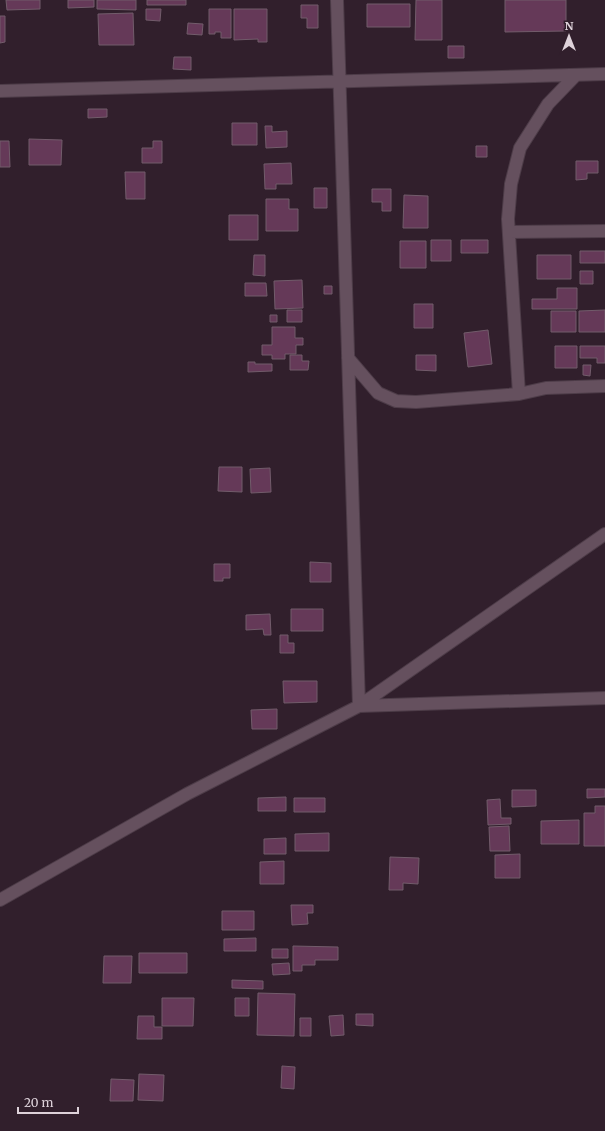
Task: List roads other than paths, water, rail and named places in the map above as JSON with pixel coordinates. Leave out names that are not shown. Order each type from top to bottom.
[{"type":"street","points":[[337,0],[359,706]]},
{"type":"street","points":[[0,90],[605,74]]},
{"type":"street","points":[[519,394],[508,219],[511,184],[520,148],[548,104],[576,75]]},
{"type":"street","points":[[509,232],[605,231]]},
{"type":"street","points":[[348,358],[378,393],[396,401],[416,402],[519,394],[546,388],[605,386]]},
{"type":"street","points":[[0,900],[187,794],[359,706],[605,534]]},
{"type":"street","points":[[359,706],[605,698]]}]
